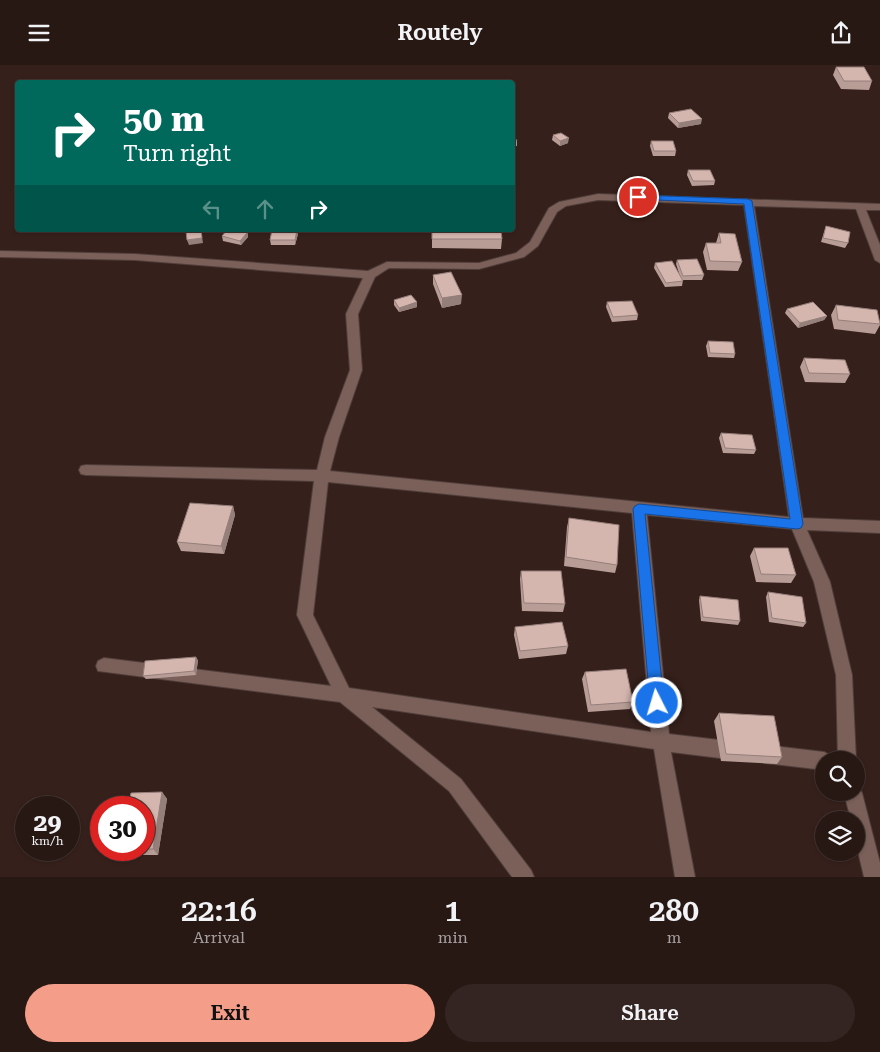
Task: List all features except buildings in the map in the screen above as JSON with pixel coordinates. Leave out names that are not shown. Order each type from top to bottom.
[{"type":"street","points":[[0,254],[135,257],[370,275],[387,265],[479,267],[520,255],[534,244],[545,222],[554,210],[563,205],[598,197],[880,207]]},
{"type":"street","points":[[748,201],[797,524],[822,582],[844,675],[847,751]]},
{"type":"street","points":[[860,206],[880,260]]},
{"type":"street","points":[[370,275],[352,315],[356,370],[332,437],[322,476],[305,615],[344,695],[455,785],[524,877]]},
{"type":"street","points":[[86,470],[322,476],[797,524],[880,527]]},
{"type":"street","points":[[639,509],[661,742],[685,877]]},
{"type":"street","points":[[104,666],[344,695],[661,742],[815,760]]},
{"type":"street","points":[[855,801],[874,877]]},
{"type":"route","points":[[638,197],[748,201],[797,524],[639,509],[657,703]]}]
